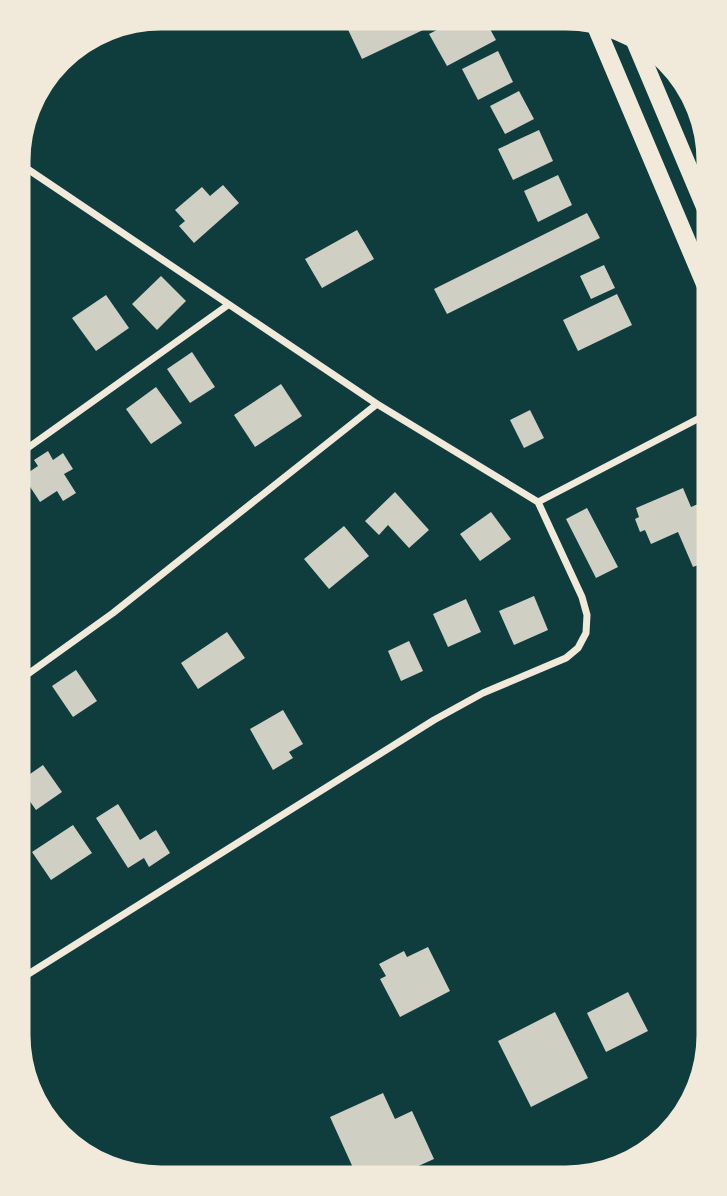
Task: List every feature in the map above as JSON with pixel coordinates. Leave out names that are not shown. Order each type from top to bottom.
[{"type":"highway","points":[[598,30],[701,274]]},
{"type":"highway","points":[[637,47],[701,197]]},
{"type":"street","points":[[26,168],[377,404],[538,502],[582,597],[587,615],[586,633],[578,648],[566,658],[483,694],[435,720],[26,976]]},
{"type":"street","points":[[26,449],[228,305]]},
{"type":"street","points":[[26,676],[113,613],[377,404]]},
{"type":"street","points":[[538,502],[701,417]]},
{"type":"building","points":[[346,26],[421,26],[423,30],[362,59]]},
{"type":"building","points":[[445,26],[488,26],[496,40],[447,66],[429,34]]},
{"type":"building","points":[[498,51],[513,82],[478,100],[462,69]]},
{"type":"building","points":[[519,91],[534,119],[505,134],[490,106]]},
{"type":"building","points":[[539,130],[553,161],[513,180],[498,149]]},
{"type":"building","points":[[558,175],[572,205],[538,222],[524,191]]},
{"type":"building","points":[[223,185],[239,203],[194,243],[179,226],[185,221],[175,210],[202,187],[210,196]]},
{"type":"building","points":[[587,213],[600,238],[447,314],[434,289]]},
{"type":"building","points":[[357,230],[374,259],[322,288],[305,259]]},
{"type":"building","points":[[604,265],[615,288],[591,299],[580,276]]},
{"type":"building","points":[[161,276],[186,301],[157,330],[132,304]]},
{"type":"building","points":[[617,294],[632,325],[578,351],[563,320]]},
{"type":"building","points":[[106,295],[129,328],[96,351],[72,318]]},
{"type":"building","points":[[192,352],[215,387],[190,403],[167,369]]},
{"type":"building","points":[[281,384],[302,416],[255,447],[234,415]]},
{"type":"building","points":[[156,387],[182,423],[151,444],[126,409]]},
{"type":"building","points":[[530,410],[544,438],[524,448],[510,420]]},
{"type":"building","points":[[48,451],[53,460],[63,453],[73,469],[64,474],[76,493],[63,501],[57,491],[40,502],[26,481],[26,474],[38,466],[34,460]]},
{"type":"building","points":[[683,488],[691,507],[698,504],[701,510],[701,564],[693,567],[678,532],[651,544],[645,530],[640,532],[635,519],[639,517],[636,508]]},
{"type":"building","points":[[395,492],[429,530],[409,548],[388,525],[379,535],[365,521]]},
{"type":"building","points":[[587,508],[618,567],[596,578],[566,519]]},
{"type":"building","points":[[491,512],[511,539],[480,561],[460,534]]},
{"type":"building","points":[[344,526],[369,556],[329,589],[304,559]]},
{"type":"building","points":[[534,596],[548,630],[514,645],[499,611]]},
{"type":"building","points":[[466,599],[481,632],[448,647],[433,614]]},
{"type":"building","points":[[227,632],[245,658],[198,689],[181,663]]},
{"type":"building","points":[[409,641],[423,671],[401,681],[388,651]]},
{"type":"building","points":[[76,670],[97,701],[73,717],[52,686]]},
{"type":"building","points":[[283,710],[303,744],[289,752],[293,758],[273,770],[250,729]]},
{"type":"building","points":[[43,765],[62,792],[36,810],[26,796],[26,777]]},
{"type":"building","points":[[118,804],[140,840],[156,830],[170,853],[149,867],[144,858],[128,868],[96,818]]},
{"type":"building","points":[[73,825],[92,853],[51,880],[32,852]]},
{"type":"building","points":[[428,947],[450,991],[400,1017],[380,979],[386,976],[379,964],[404,951],[407,957]]},
{"type":"building","points":[[628,992],[648,1031],[606,1052],[587,1013]]},
{"type":"building","points":[[555,1012],[588,1078],[531,1107],[498,1041]]},
{"type":"building","points":[[383,1093],[395,1119],[412,1111],[434,1159],[410,1170],[354,1170],[330,1117]]}]
